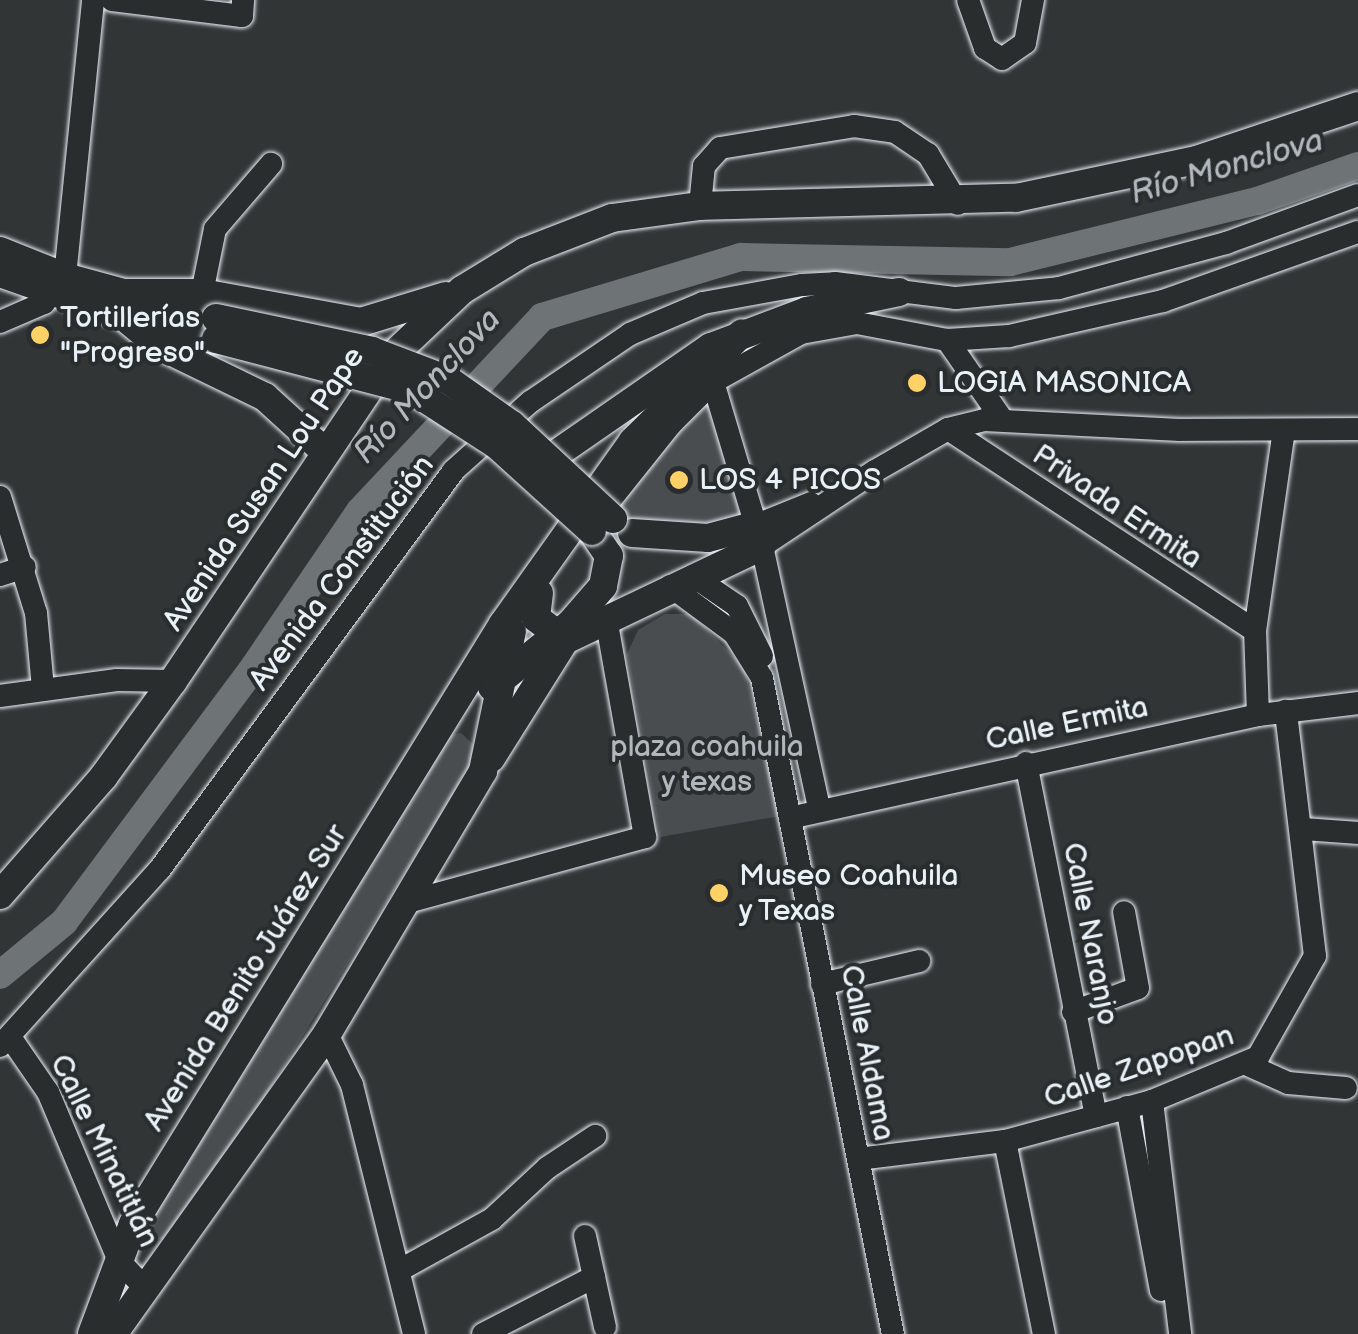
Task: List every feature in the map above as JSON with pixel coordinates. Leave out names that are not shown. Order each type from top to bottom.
[{"type":"main road","name":"Avenida Susan Lou Pape","points":[[0,895],[104,776],[173,681],[324,450],[390,358],[462,290],[577,229],[700,206],[958,204],[1143,174],[1358,106]]},
{"type":"main road","points":[[0,251],[59,286]]},
{"type":"main road","points":[[0,273],[216,328],[418,367],[483,402],[550,459],[612,528],[708,538],[760,536]]},
{"type":"main road","points":[[122,304],[202,293],[361,322],[462,290]]},
{"type":"main road","points":[[550,459],[696,356],[742,333],[900,292]]},
{"type":"main road","points":[[122,304],[158,345],[265,397],[324,450]]},
{"type":"main road","points":[[216,328],[438,404],[682,581]]},
{"type":"main road","points":[[441,731],[503,624],[633,441],[742,333]]},
{"type":"main road","name":"Avenida Benito Juárez Sur","points":[[108,1328],[119,1260],[133,1224],[441,731],[560,637],[609,576],[612,528]]},
{"type":"main road","points":[[441,731],[472,727],[488,755],[560,637],[682,581],[760,536]]},
{"type":"main road","points":[[539,594],[536,618],[560,637]]},
{"type":"main road","points":[[497,683],[510,635],[539,594]]},
{"type":"main road","name":"Avenida Benito Juárez Sur","points":[[108,1328],[147,1290],[178,1250],[327,1034],[488,755],[497,683]]},
{"type":"main road","points":[[133,1224],[134,1246],[144,1256],[166,1258],[178,1250]]},
{"type":"street","points":[[0,322],[59,286],[93,0]]},
{"type":"street","points":[[112,0],[242,8]]},
{"type":"street","points":[[968,0],[985,48],[1007,59],[1025,43],[1033,0]]},
{"type":"street","points":[[700,206],[704,166],[720,148],[854,126],[895,132],[928,154],[958,204]]},
{"type":"street","points":[[202,293],[215,228],[271,164]]},
{"type":"street","name":"Avenida Constitución","points":[[5,1041],[160,869],[453,471],[530,402],[630,334],[702,303],[835,283],[956,298],[1059,288],[1226,243],[1358,195]]},
{"type":"street","points":[[539,594],[633,469],[713,382],[763,349],[840,322],[947,340],[1009,336],[1162,301],[1358,232]]},
{"type":"street","points":[[947,340],[1002,419]]},
{"type":"street","points":[[713,382],[760,536],[820,812]]},
{"type":"street","points":[[760,536],[948,429],[1002,419],[1358,430]]},
{"type":"street","name":"Privada Ermita","points":[[948,429],[1254,631]]},
{"type":"street","points":[[1258,714],[1254,631],[1284,430]]},
{"type":"street","points":[[0,497],[25,567],[43,688]]},
{"type":"street","points":[[0,575],[25,567]]},
{"type":"street","points":[[682,581],[736,606],[784,639]]},
{"type":"street","name":"Calle Aldama","points":[[682,581],[734,633],[769,703],[893,1334]]},
{"type":"street","points":[[736,606],[761,650],[769,703]]},
{"type":"street","points":[[404,903],[644,839],[648,827],[606,618]]},
{"type":"street","points":[[0,696],[43,688],[173,681]]},
{"type":"street","name":"Calle Ermita","points":[[790,818],[1258,714],[1358,703]]},
{"type":"street","name":"Calle Zapopan","points":[[858,1159],[1006,1141],[1152,1100],[1248,1065],[1276,1034],[1314,963],[1304,829],[1286,712]]},
{"type":"street","name":"Calle Naranjo","points":[[1026,763],[1096,1116]]},
{"type":"street","points":[[1304,829],[1358,833]]},
{"type":"street","points":[[1073,1012],[1122,998],[1139,986],[1124,912]]},
{"type":"street","points":[[822,984],[919,961]]},
{"type":"street","points":[[327,1034],[352,1085],[414,1334]]},
{"type":"street","name":"Calle Minatitlán","points":[[5,1041],[48,1092],[119,1260],[147,1290]]},
{"type":"street","points":[[1248,1065],[1288,1082],[1346,1088]]},
{"type":"street","points":[[1152,1100],[1180,1334]]},
{"type":"street","points":[[1127,1107],[1169,1334]]},
{"type":"street","points":[[400,1270],[492,1219],[547,1168],[595,1136]]},
{"type":"street","points":[[1006,1141],[1044,1334]]},
{"type":"street","points":[[584,1236],[605,1327]]},
{"type":"street","points":[[483,1334],[594,1278]]},
{"type":"green space","points":[[708,400],[743,512],[738,522],[685,531],[637,525],[617,503]]},
{"type":"green space","name":"plaza coahuila y texas","points":[[665,614],[691,614],[744,667],[780,816],[660,837],[627,654],[638,630]]},
{"type":"green space","points":[[461,733],[476,747],[476,758],[177,1237],[157,1240],[147,1221],[446,736]]},
{"type":"waterway","name":"Río Monclova","points":[[0,975],[64,922],[254,667],[360,511],[542,317],[741,257],[1010,262],[1257,201],[1358,166]]},
{"type":"place","name":"Tortillerías \"Progreso\"","points":[[40,335]]},
{"type":"place","name":"LOGIA MASONICA","points":[[917,383]]},
{"type":"place","name":"LOS 4 PICOS","points":[[679,480]]},
{"type":"place","name":"Museo Coahuila y Texas","points":[[719,893]]}]
